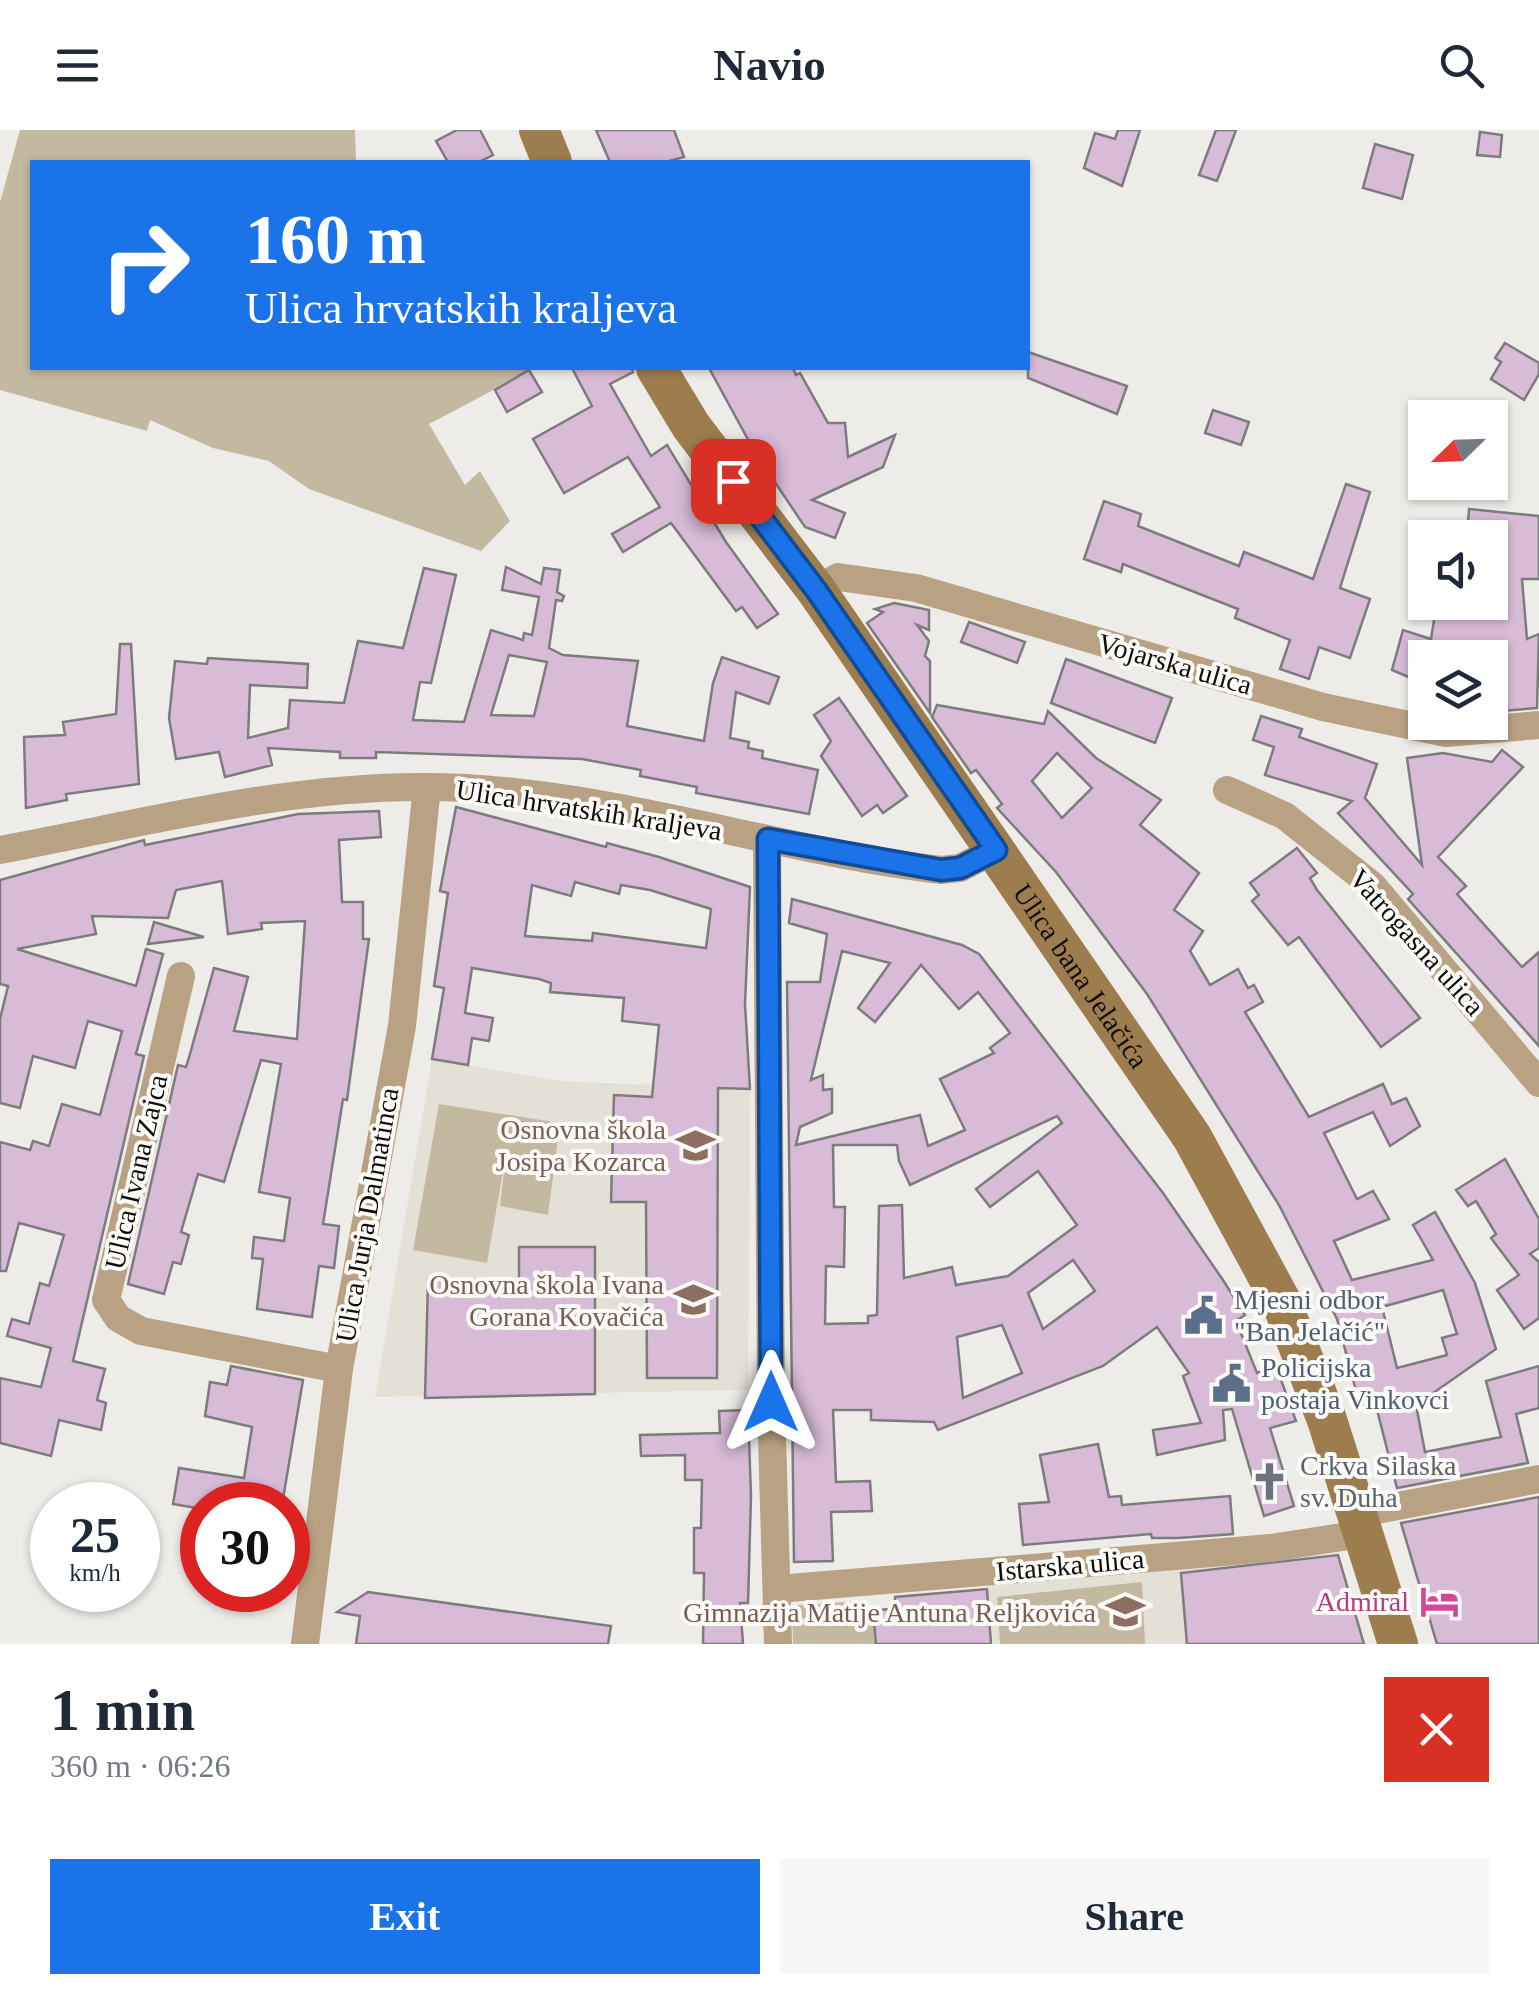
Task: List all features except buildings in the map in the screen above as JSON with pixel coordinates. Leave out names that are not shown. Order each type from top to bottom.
[{"type":"main road","points":[[538,130],[551,160]]},
{"type":"main road","name":"Ulica bana Jelačića","points":[[657,370],[691,426],[816,590],[996,850],[1192,1137],[1243,1224],[1308,1366],[1398,1644]]},
{"type":"street","name":"Vojarska ulica","points":[[816,590],[838,578],[849,577],[916,588],[1323,707],[1446,734],[1539,725]]},
{"type":"street","name":"Ulica hrvatskih kraljeva","points":[[0,850],[300,796],[427,786],[613,809],[941,870],[960,868],[996,850]]},
{"type":"street","name":"Ulica Jurja Dalmatinca","points":[[305,1644],[339,1369],[402,1026],[427,786]]},
{"type":"street","name":"Vatrogasna ulica","points":[[1228,790],[1285,816],[1373,886],[1539,1083]]},
{"type":"street","points":[[768,839],[771,1402],[778,1644]]},
{"type":"street","name":"Ulica Ivana Zajca","points":[[181,976],[106,1300],[118,1318],[140,1331],[339,1369]]},
{"type":"street","name":"Istarska ulica","points":[[778,1589],[1271,1548],[1539,1479]]},
{"type":"shaded area","points":[[20,130],[355,130],[356,160],[30,160],[30,370],[531,370],[429,424],[465,485],[480,471],[510,521],[481,551],[309,489],[269,461],[213,448],[150,420],[147,431],[0,390],[0,202]]},
{"type":"shaded area","points":[[432,1059],[559,1081],[750,1089],[748,1390],[375,1397]]},
{"type":"shaded area","points":[[439,1104],[560,1123],[548,1215],[500,1206],[506,1154],[487,1263],[413,1250]]},
{"type":"shaded area","name":"Gimnazija Matije Antuna Reljkovića","points":[[1257,1563],[1264,1644],[993,1644],[988,1579]]},
{"type":"shaded area","points":[[1142,1582],[1145,1644],[1000,1644],[997,1597]]},
{"type":"shaded area","points":[[863,1601],[864,1610],[873,1610],[876,1644],[793,1644],[792,1616],[798,1605]]},
{"type":"place","name":"Osnovna škola Josipa Kozarca","points":[[696,1145]]},
{"type":"place","name":"Osnovna škola Ivana Gorana Kovačića","points":[[694,1300]]},
{"type":"place","name":"Mjesni odbor \"Ban Jelačić\"","points":[[1204,1315]]},
{"type":"place","name":"Policijska postaja Vinkovci","points":[[1231,1383]]},
{"type":"place","name":"Crkva Silaska sv. Duha","points":[[1270,1481]]},
{"type":"place","name":"Admiral","points":[[1439,1601]]},
{"type":"place","name":"Gimnazija Matije Antuna Reljkovića","points":[[1126,1612]]},
{"type":"route","points":[[733,481],[816,590],[996,850],[960,868],[941,870],[768,839],[771,1402]]}]
